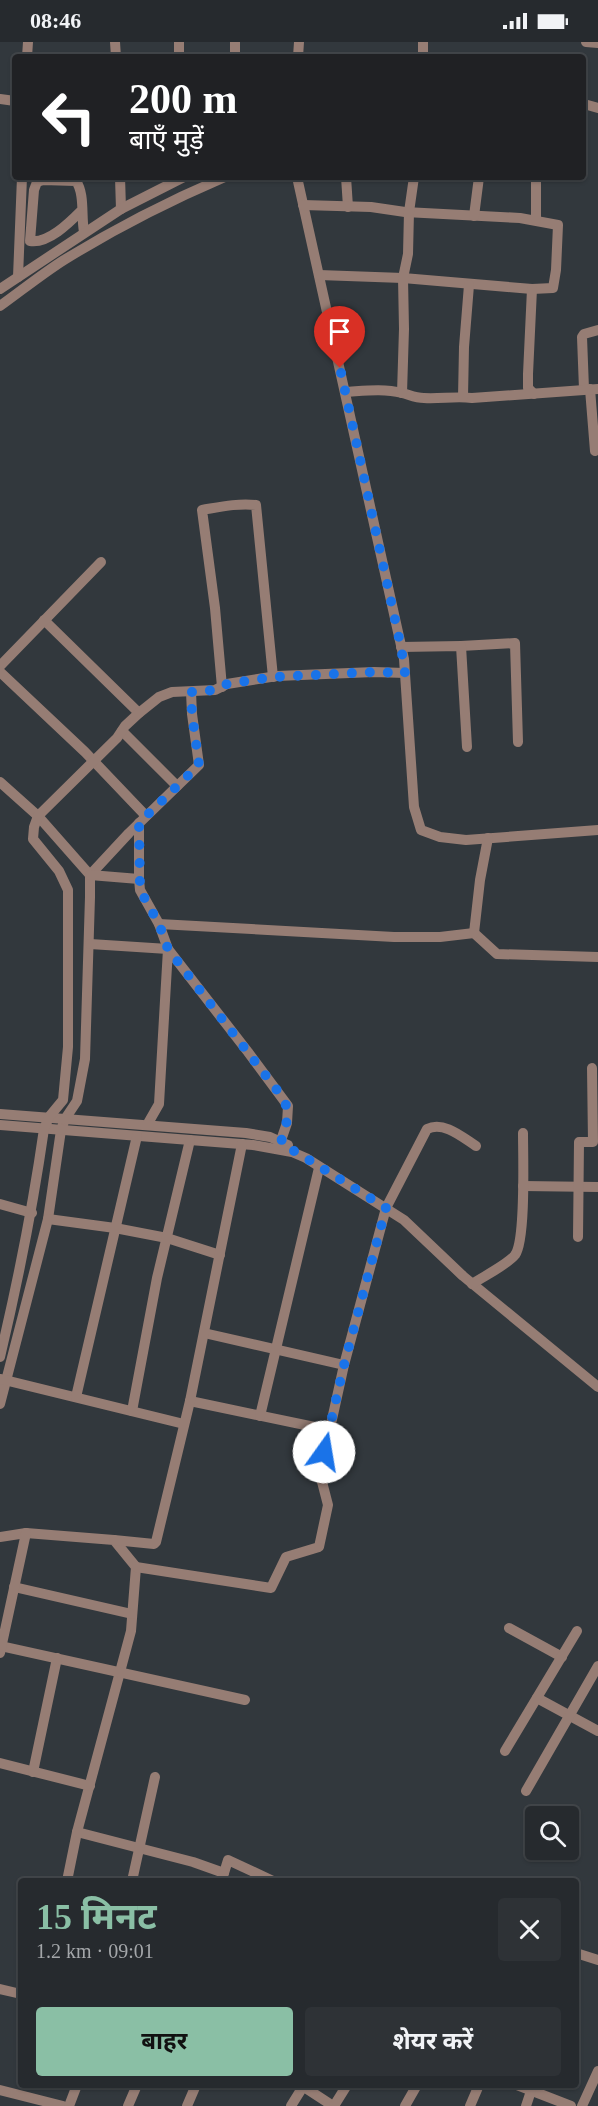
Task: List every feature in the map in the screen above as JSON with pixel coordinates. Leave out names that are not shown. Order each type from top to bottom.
[{"type":"street","points":[[586,42],[598,43]]},
{"type":"street","points":[[18,277],[22,180]]},
{"type":"street","points":[[120,180],[121,209]]},
{"type":"street","points":[[0,289],[121,209],[178,180]]},
{"type":"street","points":[[0,306],[62,261],[127,222],[218,180]]},
{"type":"street","points":[[298,180],[401,647],[405,673],[414,807],[421,830],[440,837],[466,840],[598,830]]},
{"type":"street","points":[[346,180],[348,207]]},
{"type":"street","points":[[402,393],[403,278],[408,254],[414,180]]},
{"type":"street","points":[[474,216],[479,180]]},
{"type":"street","points":[[536,180],[536,220]]},
{"type":"street","points":[[81,211],[58,230],[36,242],[30,241],[34,190],[37,182],[76,181],[81,187],[84,232]]},
{"type":"street","points":[[303,205],[371,207],[410,212],[536,220],[558,225],[559,237],[553,288],[531,290],[403,278],[319,275]]},
{"type":"street","points":[[58,230],[64,245]]},
{"type":"street","points":[[36,242],[43,259]]},
{"type":"street","points":[[463,397],[469,285]]},
{"type":"street","points":[[531,290],[528,388],[534,394]]},
{"type":"street","points":[[595,451],[590,389],[582,337],[598,330]]},
{"type":"street","points":[[345,392],[379,390],[423,399],[472,398],[590,389]]},
{"type":"street","points":[[222,687],[215,608],[202,510],[246,504],[256,505],[273,677]]},
{"type":"street","points":[[0,666],[101,562]]},
{"type":"street","points":[[44,620],[139,713]]},
{"type":"street","points":[[401,647],[515,643],[518,742]]},
{"type":"street","points":[[461,646],[467,747]]},
{"type":"street","points":[[0,672],[94,761],[142,820],[140,890],[159,924],[168,949],[288,1107],[289,1116],[280,1145]]},
{"type":"street","points":[[0,1357],[32,1213],[44,1129],[49,1118],[63,1100],[68,1047],[68,890],[59,871],[33,839],[38,816],[139,713],[159,697],[172,692],[215,690],[255,678],[374,672],[405,673]]},
{"type":"street","points":[[90,874],[199,765],[191,692]]},
{"type":"street","points":[[122,731],[177,786]]},
{"type":"street","points":[[0,782],[38,816],[90,874],[90,944],[85,1059],[77,1101],[60,1130],[48,1219],[3,1380],[0,1404]]},
{"type":"street","points":[[474,933],[488,838]]},
{"type":"street","points":[[90,874],[139,879]]},
{"type":"street","points":[[159,924],[394,937],[440,937],[474,933],[497,954],[598,957]]},
{"type":"street","points":[[90,944],[168,949]]},
{"type":"street","points":[[147,1125],[159,1104],[168,949]]},
{"type":"street","points":[[578,1237],[579,1143],[595,1145],[594,1075]]},
{"type":"street","points":[[0,1114],[246,1133],[270,1137],[280,1145]]},
{"type":"street","points":[[0,1125],[242,1144],[287,1145],[292,1152],[306,1158],[404,1220],[472,1284],[598,1387]]},
{"type":"street","points":[[136,1568],[271,1588],[286,1557],[319,1547],[328,1504],[320,1474],[344,1365],[386,1208],[418,1143],[428,1129],[435,1125],[444,1127],[476,1146]]},
{"type":"street","points":[[472,1284],[514,1256],[520,1245],[523,1134]]},
{"type":"street","points":[[76,1397],[136,1136]]},
{"type":"street","points":[[132,1411],[166,1238],[190,1140]]},
{"type":"street","points":[[0,1538],[26,1533],[154,1544],[156,1542],[190,1401],[242,1144]]},
{"type":"street","points":[[260,1416],[320,1167]]},
{"type":"street","points":[[523,1186],[598,1187]]},
{"type":"street","points":[[0,1204],[32,1213]]},
{"type":"street","points":[[48,1219],[166,1238],[220,1255]]},
{"type":"street","points":[[204,1333],[344,1365]]},
{"type":"street","points":[[3,1380],[184,1424]]},
{"type":"street","points":[[190,1401],[329,1431]]},
{"type":"street","points":[[26,1533],[0,1648],[121,1671],[245,1700]]},
{"type":"street","points":[[68,1878],[77,1832],[131,1631],[136,1568],[114,1540]]},
{"type":"street","points":[[14,1587],[132,1614]]},
{"type":"street","points":[[509,1628],[562,1657]]},
{"type":"street","points":[[505,1750],[577,1631]]},
{"type":"street","points":[[33,1772],[57,1658]]},
{"type":"street","points":[[526,1791],[598,1666]]},
{"type":"street","points":[[537,1698],[598,1731]]},
{"type":"street","points":[[0,1763],[90,1786]]},
{"type":"street","points":[[133,1878],[155,1777]]},
{"type":"street","points":[[77,1832],[193,1862],[222,1877],[228,1860],[267,1878]]},
{"type":"street","points":[[579,1954],[598,1960]]},
{"type":"street","points":[[0,1989],[18,1993]]},
{"type":"street","points":[[582,2106],[598,2071]]},
{"type":"street","points":[[69,2106],[76,2088]]},
{"type":"street","points":[[128,2106],[136,2088]]},
{"type":"street","points":[[187,2106],[195,2088]]},
{"type":"street","points":[[291,2106],[302,2088]]},
{"type":"street","points":[[306,2088],[334,2106],[345,2088]]},
{"type":"street","points":[[405,2106],[415,2088]]},
{"type":"street","points":[[470,2106],[478,2088]]},
{"type":"street","points":[[524,2088],[571,2106]]},
{"type":"street","points":[[0,2090],[63,2106]]},
{"type":"street","points":[[526,2106],[531,2091]]},
{"type":"route","points":[[324,1452],[344,1365],[386,1208],[306,1158],[292,1152],[287,1145],[281,1142],[289,1116],[288,1107],[283,1098],[168,949],[159,924],[140,890],[138,833],[139,823],[199,765],[190,702],[191,692],[215,690],[227,684],[255,678],[394,671],[405,673],[404,659],[340,368]]}]
